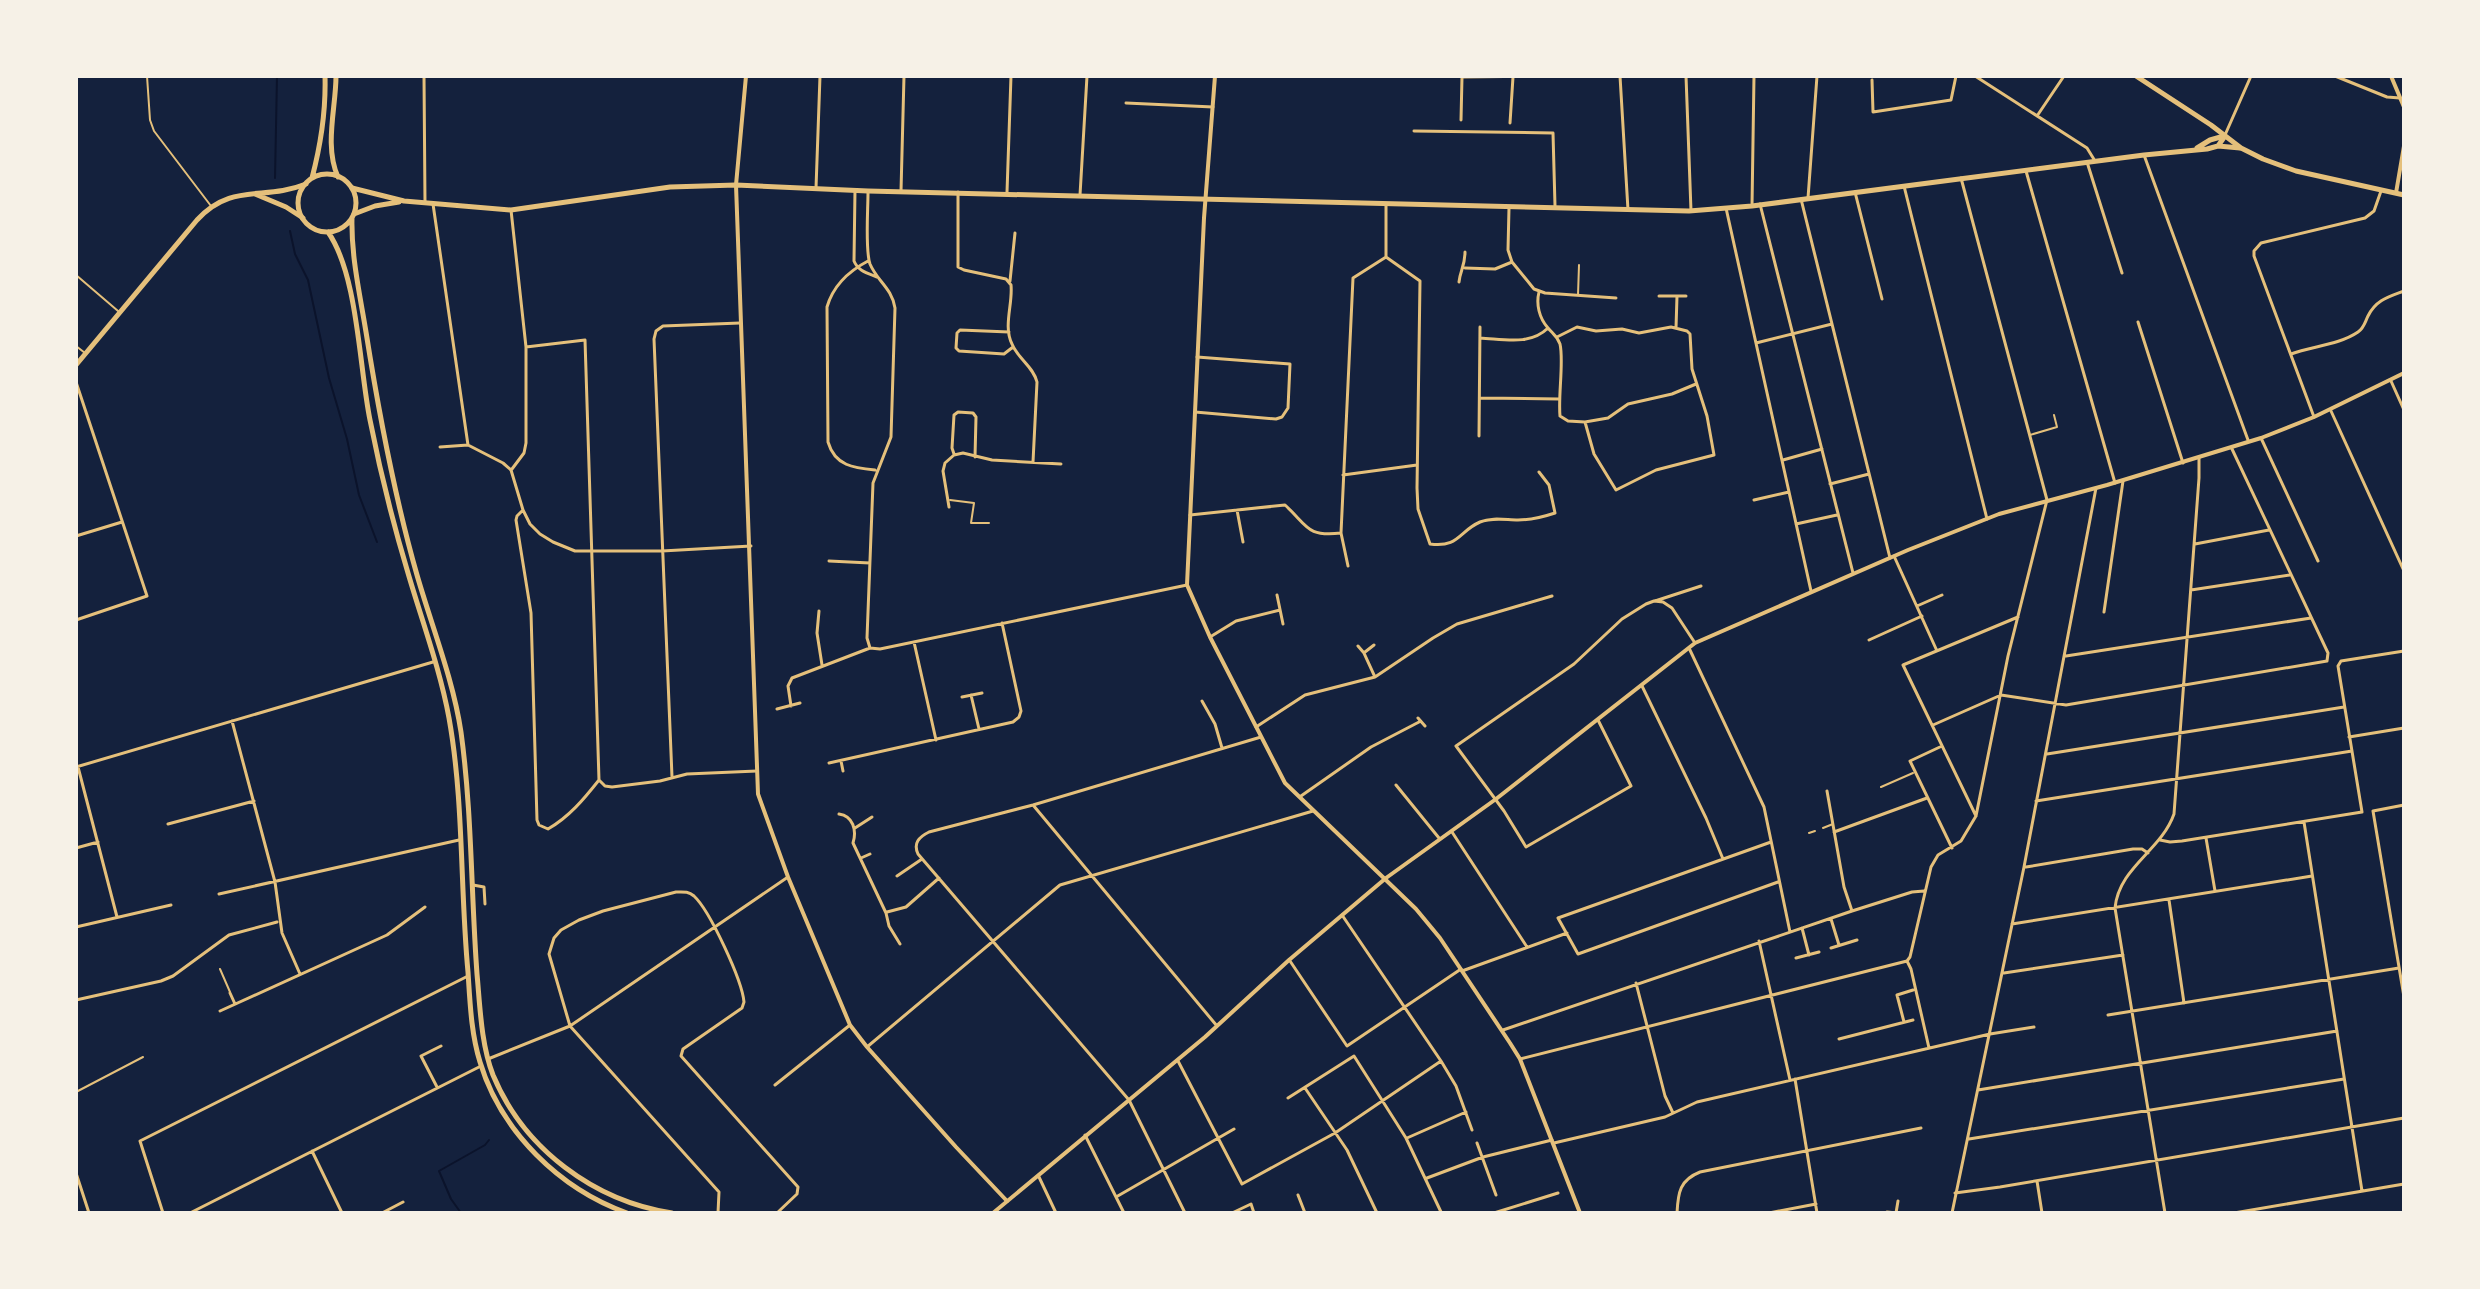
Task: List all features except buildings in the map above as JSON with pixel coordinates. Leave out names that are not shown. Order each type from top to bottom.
[{"type":"main road","points":[[311,179],[326,106],[325,76]]},
{"type":"main road","points":[[336,76],[331,145],[334,168],[338,177],[352,188],[404,201],[511,210],[640,190],[736,185],[868,191],[1691,211],[1752,206],[2218,146],[2241,148]]},
{"type":"main road","points":[[2136,76],[2241,148],[2296,171],[2404,195]]},
{"type":"main road","points":[[2218,146],[2225,136]]},
{"type":"main road","points":[[2196,149],[2210,140],[2225,136]]},
{"type":"main road","points":[[303,218],[299,201],[306,184],[320,175],[338,177]]},
{"type":"main road","points":[[76,365],[211,207],[232,196],[285,191],[306,184]]},
{"type":"main road","points":[[352,188],[356,201],[353,216],[361,303],[381,424],[410,550],[452,689],[460,728],[468,802],[480,1005],[488,1059],[507,1101],[520,1120],[563,1166],[616,1198],[672,1213]]},
{"type":"main road","points":[[254,193],[286,207],[313,228],[328,232],[337,230],[353,216],[375,206],[404,201]]},
{"type":"main road","points":[[328,232],[344,260],[369,417],[380,466],[407,571],[444,693],[453,746],[468,976],[481,1066],[500,1105],[528,1145],[549,1167],[568,1182],[627,1213]]},
{"type":"street","points":[[424,76],[425,203]]},
{"type":"street","points":[[746,76],[736,185],[758,794],[788,877],[850,1025],[1007,1201]]},
{"type":"street","points":[[816,189],[820,76]]},
{"type":"street","points":[[901,191],[904,76]]},
{"type":"street","points":[[1007,194],[1011,76]]},
{"type":"street","points":[[1080,195],[1087,76]]},
{"type":"street","points":[[1215,76],[1205,199],[1187,585],[1281,778],[1428,922],[1520,1059],[1580,1213]]},
{"type":"street","points":[[1461,120],[1462,77],[1561,76]]},
{"type":"street","points":[[1620,76],[1628,210]]},
{"type":"street","points":[[1686,76],[1691,211]]},
{"type":"street","points":[[1752,206],[1754,76]]},
{"type":"street","points":[[1817,76],[1804,198],[1832,324],[1892,557],[1937,651]]},
{"type":"street","points":[[1872,80],[1873,112],[1951,100],[1956,76]]},
{"type":"street","points":[[1975,76],[2087,148],[2095,161]]},
{"type":"street","points":[[2037,117],[2064,76]]},
{"type":"street","points":[[2225,136],[2251,76]]},
{"type":"street","points":[[2335,76],[2387,97],[2401,96]]},
{"type":"street","points":[[2391,76],[2404,107]]},
{"type":"street","points":[[1510,123],[1513,77]]},
{"type":"street","points":[[1126,103],[1213,107]]},
{"type":"street","points":[[1414,131],[1553,133],[1556,208]]},
{"type":"street","points":[[2396,193],[2404,146]]},
{"type":"street","points":[[2144,155],[2249,442]]},
{"type":"street","points":[[2087,162],[2122,273]]},
{"type":"street","points":[[2026,170],[2115,483]]},
{"type":"street","points":[[1520,1059],[1907,961],[1910,957],[1934,859],[1961,841],[1976,816],[2047,500],[1961,178]]},
{"type":"street","points":[[1904,186],[1987,519]]},
{"type":"street","points":[[2314,417],[2254,251],[2261,243],[2365,218],[2374,211],[2382,189]]},
{"type":"street","points":[[855,190],[856,267]]},
{"type":"street","points":[[868,191],[868,261],[890,291],[895,308],[891,437],[873,483],[867,638],[870,648]]},
{"type":"street","points":[[958,192],[958,267],[1010,282]]},
{"type":"street","points":[[1855,192],[1882,299]]},
{"type":"street","points":[[433,204],[468,445]]},
{"type":"street","points":[[1386,204],[1386,257]]},
{"type":"street","points":[[1760,204],[1854,574]]},
{"type":"street","points":[[1509,208],[1508,250],[1512,262],[1539,292],[1616,298]]},
{"type":"street","points":[[1726,208],[1811,592]]},
{"type":"street","points":[[511,210],[526,347],[526,443],[524,453],[511,470]]},
{"type":"street","points":[[1015,233],[1009,332],[1013,347],[1031,368],[1037,382],[1033,462]]},
{"type":"street","points":[[1459,282],[1465,268],[1465,252]]},
{"type":"street","points":[[1386,257],[1420,281],[1418,509],[1430,544],[1450,544],[1478,523],[1489,519],[1522,520],[1555,513],[1549,485],[1539,472]]},
{"type":"street","points":[[1348,566],[1341,533],[1353,278],[1386,257]]},
{"type":"street","points":[[868,261],[856,267],[834,289],[827,307],[828,442],[834,457],[842,463],[876,471]]},
{"type":"street","points":[[1465,268],[1495,269],[1512,262]]},
{"type":"street","points":[[856,267],[877,277]]},
{"type":"street","points":[[2291,354],[2357,333],[2377,303],[2404,291]]},
{"type":"street","points":[[1539,292],[1538,306],[1542,319],[1561,347],[1559,399],[1563,419],[1585,422],[1608,418],[1628,404],[1672,394],[1696,384]]},
{"type":"street","points":[[1659,296],[1686,296]]},
{"type":"street","points":[[1676,328],[1677,296]]},
{"type":"street","points":[[2138,322],[2183,463]]},
{"type":"street","points":[[672,777],[654,339],[656,331],[663,326],[743,323]]},
{"type":"street","points":[[1756,343],[1832,324]]},
{"type":"street","points":[[1479,436],[1480,327]]},
{"type":"street","points":[[1557,337],[1577,327],[1639,333],[1676,328],[1687,331],[1690,334],[1696,384],[1707,416],[1714,455],[1656,470],[1616,490],[1594,454],[1585,422]]},
{"type":"street","points":[[1480,338],[1528,340],[1536,338],[1548,328]]},
{"type":"street","points":[[1009,332],[960,330],[956,348],[959,351],[1004,354],[1013,347]]},
{"type":"street","points":[[523,510],[516,520],[531,613],[537,820],[539,825],[548,829],[577,807],[599,780],[585,340],[526,347]]},
{"type":"street","points":[[1195,412],[1276,419],[1284,416],[1288,408],[1290,364],[1197,357]]},
{"type":"street","points":[[993,1213],[1217,1026],[1386,878],[1496,799],[1695,643],[1987,519],[2261,438],[2330,410],[2404,374]]},
{"type":"street","points":[[2390,380],[2404,410]]},
{"type":"street","points":[[76,382],[147,596],[76,620]]},
{"type":"street","points":[[1480,398],[1559,399]]},
{"type":"street","points":[[2330,410],[2404,571]]},
{"type":"street","points":[[954,455],[954,415],[958,412],[973,413],[976,417],[975,457]]},
{"type":"street","points":[[2261,438],[2318,561]]},
{"type":"street","points":[[440,447],[468,445],[503,463],[511,470],[530,524],[553,542],[575,551],[662,551],[751,546]]},
{"type":"street","points":[[1933,725],[2001,695],[2066,705],[2324,663],[2329,657],[2328,653],[2231,447]]},
{"type":"street","points":[[1782,460],[1822,449]]},
{"type":"street","points":[[949,507],[943,471],[945,463],[954,455],[963,453],[992,460],[1061,464]]},
{"type":"street","points":[[2165,1213],[2115,908],[2123,879],[2160,840],[2174,814],[2199,458]]},
{"type":"street","points":[[1343,475],[1417,465]]},
{"type":"street","points":[[1830,484],[1869,474]]},
{"type":"street","points":[[2104,612],[2123,480]]},
{"type":"street","points":[[1952,1213],[2066,656],[2096,488]]},
{"type":"street","points":[[1754,500],[1789,492]]},
{"type":"street","points":[[1190,515],[1285,505],[1314,533],[1341,533]]},
{"type":"street","points":[[1236,510],[1243,542]]},
{"type":"street","points":[[1796,524],[1837,515]]},
{"type":"street","points":[[76,536],[123,521]]},
{"type":"street","points":[[2193,545],[2269,530]]},
{"type":"street","points":[[829,561],[870,563]]},
{"type":"street","points":[[2191,590],[2290,575]]},
{"type":"street","points":[[791,706],[788,691],[792,678],[870,648],[880,649],[1187,585]]},
{"type":"street","points":[[1598,720],[1631,786],[1526,847],[1496,799],[1456,746],[1574,664],[1622,619],[1654,601],[1701,586]]},
{"type":"street","points":[[1277,595],[1283,624]]},
{"type":"street","points":[[1917,606],[1942,595]]},
{"type":"street","points":[[1256,727],[1305,695],[1375,677],[1445,630],[1552,596]]},
{"type":"street","points":[[1654,601],[1672,608],[1695,643]]},
{"type":"street","points":[[1528,604],[1530,611]]},
{"type":"street","points":[[1210,637],[1236,621],[1280,610]]},
{"type":"street","points":[[819,611],[820,666]]},
{"type":"street","points":[[1869,640],[1922,616]]},
{"type":"street","points":[[1976,816],[1903,665],[2019,616]]},
{"type":"street","points":[[2066,656],[2312,618]]},
{"type":"street","points":[[829,763],[1013,722],[1021,711],[1002,623]]},
{"type":"street","points":[[913,642],[936,740]]},
{"type":"street","points":[[1364,653],[1374,645]]},
{"type":"street","points":[[1358,646],[1375,677]]},
{"type":"street","points":[[1689,648],[1760,798],[1790,932]]},
{"type":"street","points":[[2160,840],[2170,842],[2206,838],[2362,812],[2338,670],[2341,661],[2404,651]]},
{"type":"street","points":[[117,917],[77,767],[435,661]]},
{"type":"street","points":[[1642,686],[1723,859]]},
{"type":"street","points":[[962,697],[982,693]]},
{"type":"street","points":[[971,695],[979,729]]},
{"type":"street","points":[[1202,701],[1215,724],[1222,748]]},
{"type":"street","points":[[777,709],[800,703]]},
{"type":"street","points":[[2045,754],[2344,707]]},
{"type":"street","points":[[1298,798],[1371,747],[1419,720],[1425,726]]},
{"type":"street","points":[[232,721],[275,882],[279,921],[300,974]]},
{"type":"street","points":[[2349,737],[2404,728]]},
{"type":"street","points":[[1185,1213],[1129,1100],[922,859],[916,845],[920,837],[929,832],[1033,805],[1261,737]]},
{"type":"street","points":[[1942,746],[1910,761],[1952,848]]},
{"type":"street","points":[[2036,801],[2352,751]]},
{"type":"street","points":[[841,761],[843,771]]},
{"type":"street","points":[[599,780],[605,786],[612,787],[687,774],[757,771]]},
{"type":"street","points":[[1396,785],[1441,840]]},
{"type":"street","points":[[1827,791],[1844,887],[1852,911]]},
{"type":"street","points":[[1834,832],[1927,798]]},
{"type":"street","points":[[168,824],[254,801]]},
{"type":"street","points":[[1033,805],[1217,1026]]},
{"type":"street","points":[[2404,805],[2373,811],[2404,997]]},
{"type":"street","points":[[867,1047],[1053,889],[1313,811]]},
{"type":"street","points":[[839,814],[849,818],[854,828],[855,846],[889,926],[900,944]]},
{"type":"street","points":[[854,828],[872,817]]},
{"type":"street","points":[[2304,822],[2362,1191]]},
{"type":"street","points":[[1452,832],[1527,947]]},
{"type":"street","points":[[2206,838],[2215,891]]},
{"type":"street","points":[[219,894],[459,840]]},
{"type":"street","points":[[76,848],[98,842]]},
{"type":"street","points":[[1771,842],[1558,918],[1578,954],[1778,882]]},
{"type":"street","points":[[2024,867],[2133,849],[2148,853]]},
{"type":"street","points":[[861,858],[870,854]]},
{"type":"street","points":[[897,876],[922,859]]},
{"type":"street","points":[[2012,924],[2312,876]]},
{"type":"street","points":[[488,1059],[570,1026],[788,877]]},
{"type":"street","points":[[886,913],[906,907],[939,878]]},
{"type":"street","points":[[471,886],[484,887],[485,904]]},
{"type":"street","points":[[718,1213],[719,1192],[570,1026],[549,954],[554,938],[561,930],[603,911],[676,892],[686,891],[696,898],[715,927],[744,997],[744,1005],[683,1049],[681,1056],[798,1187],[797,1194],[777,1213]]},
{"type":"street","points":[[1502,1031],[1759,941],[1912,892],[1924,891]]},
{"type":"street","points":[[2169,899],[2184,1003]]},
{"type":"street","points":[[76,927],[171,905]]},
{"type":"street","points":[[220,1011],[260,990],[387,935],[425,907]]},
{"type":"street","points":[[1342,915],[1441,1061],[1456,1086],[1472,1130]]},
{"type":"street","points":[[1831,919],[1839,945]]},
{"type":"street","points":[[76,1000],[161,981],[173,976],[229,935],[279,921]]},
{"type":"street","points":[[1802,928],[1809,955]]},
{"type":"street","points":[[1289,960],[1347,1046],[1462,970],[1567,933]]},
{"type":"street","points":[[1831,948],[1857,940]]},
{"type":"street","points":[[1759,941],[1792,1080],[1817,1213]]},
{"type":"street","points":[[1796,958],[1819,952]]},
{"type":"street","points":[[2002,973],[2123,955]]},
{"type":"street","points":[[1907,961],[1929,1048]]},
{"type":"street","points":[[2108,1015],[2399,968]]},
{"type":"street","points":[[163,1213],[140,1141],[468,976]]},
{"type":"street","points":[[1636,983],[1667,1103],[1673,1113]]},
{"type":"street","points":[[1904,1022],[1897,995],[1914,990]]},
{"type":"street","points":[[230,993],[235,1004]]},
{"type":"street","points":[[1839,1039],[1913,1020]]},
{"type":"street","points":[[775,1085],[850,1025]]},
{"type":"street","points":[[1427,1178],[1483,1157],[1673,1113],[1697,1102],[1990,1034],[2034,1027]]},
{"type":"street","points":[[1978,1090],[2337,1031]]},
{"type":"street","points":[[438,1088],[421,1056],[441,1046]]},
{"type":"street","points":[[1288,1098],[1354,1056],[1406,1138],[1441,1212]]},
{"type":"street","points":[[1177,1060],[1242,1184],[1335,1133],[1441,1061]]},
{"type":"street","points":[[190,1213],[481,1066]]},
{"type":"street","points":[[1968,1139],[2344,1079]]},
{"type":"street","points":[[1305,1088],[1347,1150],[1377,1213]]},
{"type":"street","points":[[1406,1138],[1466,1112]]},
{"type":"street","points":[[1955,1193],[2404,1118]]},
{"type":"street","points":[[1677,1213],[1679,1191],[1684,1180],[1713,1168],[1921,1128]]},
{"type":"street","points":[[1116,1197],[1234,1129]]},
{"type":"street","points":[[1085,1135],[1124,1213]]},
{"type":"street","points":[[1477,1143],[1496,1195]]},
{"type":"street","points":[[312,1151],[342,1213]]},
{"type":"street","points":[[76,1173],[78,1188],[89,1213]]},
{"type":"street","points":[[1038,1174],[1056,1213]]},
{"type":"street","points":[[2037,1180],[2042,1213]]},
{"type":"street","points":[[2234,1213],[2404,1184]]},
{"type":"street","points":[[1494,1213],[1558,1193]]},
{"type":"street","points":[[1298,1195],[1305,1213]]},
{"type":"street","points":[[1887,1212],[1896,1213],[1898,1201]]},
{"type":"street","points":[[382,1213],[403,1202]]},
{"type":"street","points":[[1232,1213],[1251,1204],[1254,1213]]},
{"type":"street","points":[[1769,1213],[1816,1204]]},
{"type":"street","points":[[609,1206],[611,1213]]},
{"type":"lane","points":[[147,76],[150,120],[154,131],[211,207]]},
{"type":"lane","points":[[2054,76],[2061,81]]},
{"type":"lane","points":[[1578,295],[1579,265]]},
{"type":"lane","points":[[76,275],[119,312]]},
{"type":"lane","points":[[76,346],[85,353]]},
{"type":"lane","points":[[2030,435],[2057,427],[2054,415]]},
{"type":"lane","points":[[948,500],[974,503],[971,523],[989,523]]},
{"type":"lane","points":[[1881,787],[1914,772]]},
{"type":"lane","points":[[1823,828],[1833,824]]},
{"type":"lane","points":[[1809,833],[1815,831]]},
{"type":"lane","points":[[220,969],[230,993]]},
{"type":"lane","points":[[76,1092],[143,1057]]},
{"type":"waterway","points":[[275,178],[277,76]]},
{"type":"waterway","points":[[290,231],[295,254],[308,280],[359,495],[377,542]]},
{"type":"waterway","points":[[461,1213],[439,1171],[489,1140]]}]
